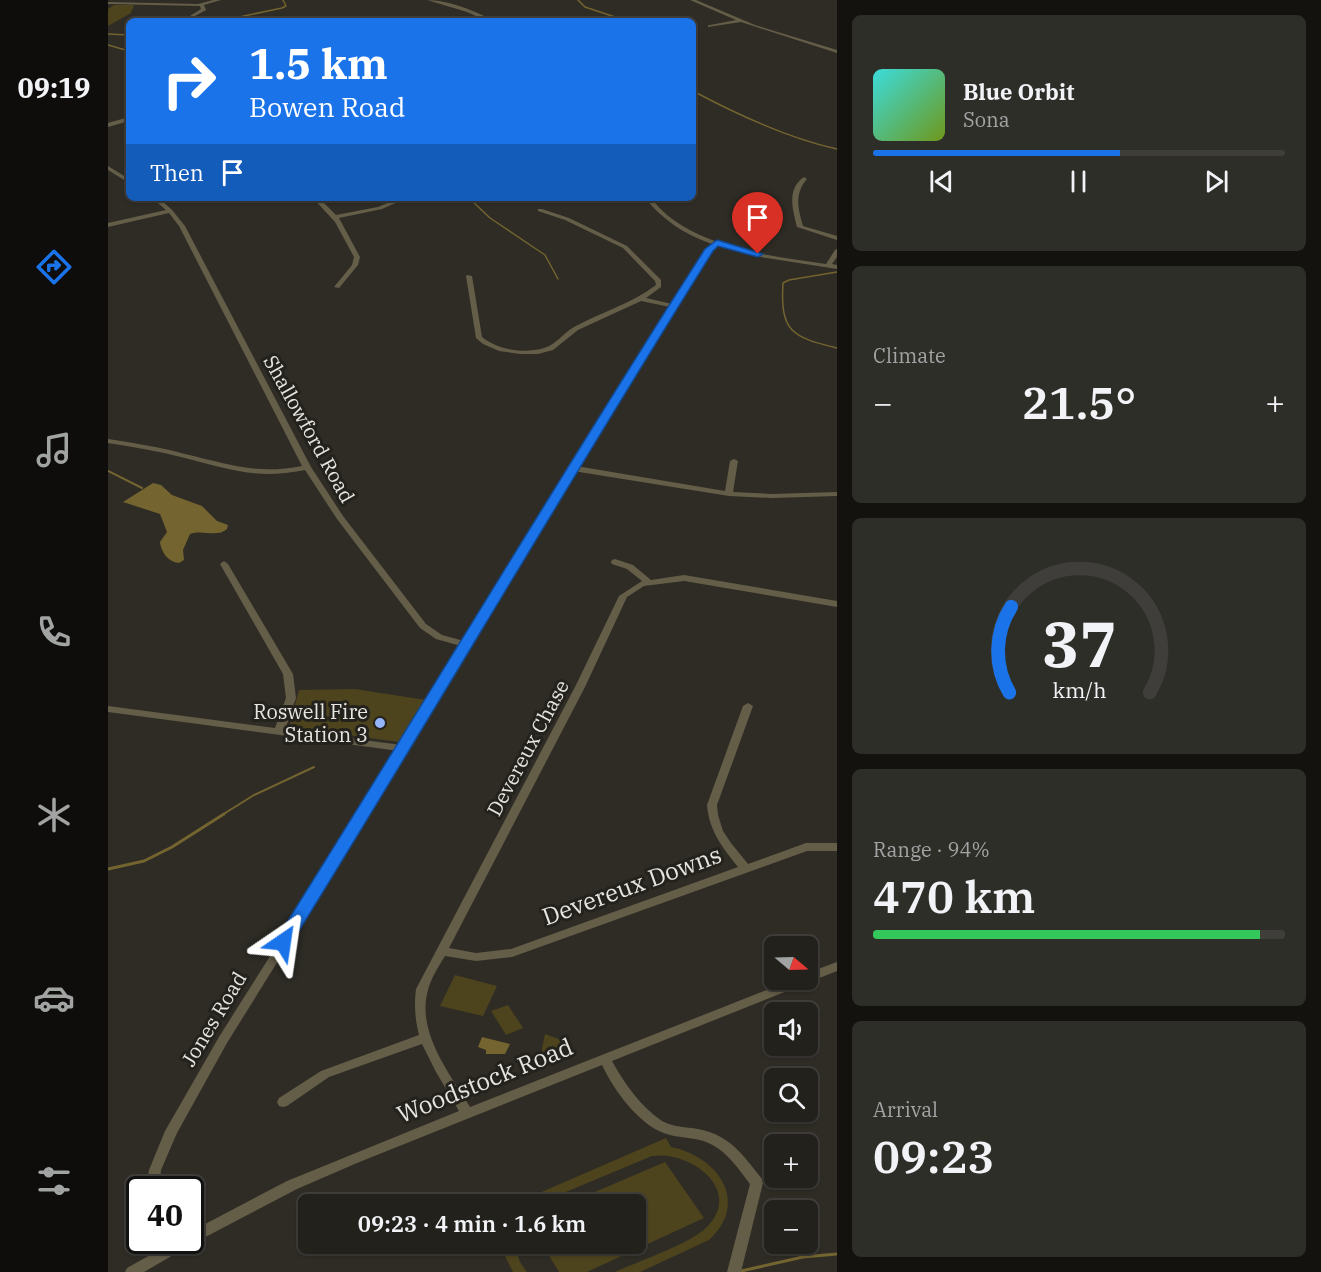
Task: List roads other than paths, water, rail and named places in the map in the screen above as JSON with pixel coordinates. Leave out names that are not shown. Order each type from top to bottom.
[{"type":"street","points":[[108,3],[201,4],[219,0]]},
{"type":"street","points":[[429,0],[469,11],[484,18]]},
{"type":"street","points":[[692,0],[741,21],[837,52]]},
{"type":"street","points":[[169,18],[191,17],[203,10],[201,4]]},
{"type":"street","points":[[710,26],[741,21]]},
{"type":"street","points":[[108,127],[126,122]]},
{"type":"street","points":[[108,168],[126,179]]},
{"type":"street","points":[[804,179],[797,186],[794,200],[800,227],[837,238]]},
{"type":"street","name":"Shallowford Road","points":[[158,201],[182,226],[307,467],[340,517],[423,626],[439,637],[468,645]]},
{"type":"street","points":[[319,201],[335,217],[357,257],[355,266],[338,287]]},
{"type":"street","points":[[335,217],[380,208],[399,201]]},
{"type":"street","points":[[651,201],[670,220],[717,243],[758,254],[837,267]]},
{"type":"street","points":[[469,276],[478,338],[493,346],[519,351],[547,350],[576,329],[639,299],[660,284],[628,250],[567,219],[540,210]]},
{"type":"street","points":[[108,225],[170,211]]},
{"type":"street","name":"Jones Road","points":[[154,1176],[162,1150],[183,1110],[468,645],[571,468],[717,243]]},
{"type":"street","points":[[828,266],[836,252],[834,246],[837,244]]},
{"type":"street","points":[[639,299],[675,305]]},
{"type":"street","points":[[108,441],[181,455],[242,472],[276,473],[307,467]]},
{"type":"street","points":[[729,494],[734,461]]},
{"type":"street","points":[[571,468],[729,494],[772,496],[837,494]]},
{"type":"street","points":[[615,562],[630,567],[648,582]]},
{"type":"street","points":[[224,564],[288,674],[291,698],[279,732]]},
{"type":"street","name":"Devereux Chase","points":[[466,1112],[424,1038],[418,1005],[422,989],[580,687],[623,596],[648,582],[672,578],[698,579],[837,604]]},
{"type":"street","points":[[744,867],[720,837],[712,818],[712,805],[748,706]]},
{"type":"street","points":[[108,709],[405,749]]},
{"type":"street","name":"Devereux Downs","points":[[441,951],[476,957],[512,953],[744,867],[806,847],[837,847]]},
{"type":"street","points":[[818,974],[837,966]]},
{"type":"street","name":"Woodstock Road","points":[[204,1232],[292,1185],[466,1112],[777,990]]},
{"type":"street","points":[[283,1102],[326,1074],[424,1038]]},
{"type":"street","points":[[604,1058],[628,1094],[654,1122],[668,1129],[709,1137],[720,1142],[757,1183],[734,1272]]},
{"type":"street","name":"Woodstock Road","points":[[132,1272],[154,1254]]},
{"type":"waterway","points":[[234,18],[282,8],[286,6],[283,0]]},
{"type":"waterway","points":[[578,0],[585,7],[618,18]]},
{"type":"waterway","points":[[108,34],[126,35]]},
{"type":"waterway","points":[[108,45],[126,50]]},
{"type":"waterway","points":[[696,93],[763,125],[800,139],[837,149]]},
{"type":"waterway","points":[[472,201],[490,218],[545,255],[558,279]]},
{"type":"waterway","points":[[837,272],[783,283],[784,312],[792,330],[799,336],[837,348]]},
{"type":"waterway","points":[[108,471],[142,488]]},
{"type":"waterway","points":[[222,815],[254,795],[314,767]]},
{"type":"waterway","points":[[108,869],[144,861],[172,847],[224,814]]},
{"type":"waterway","points":[[737,1272],[803,1257],[837,1254]]},
{"type":"place","name":"Roswell Fire Station 3","points":[[380,723]]}]
